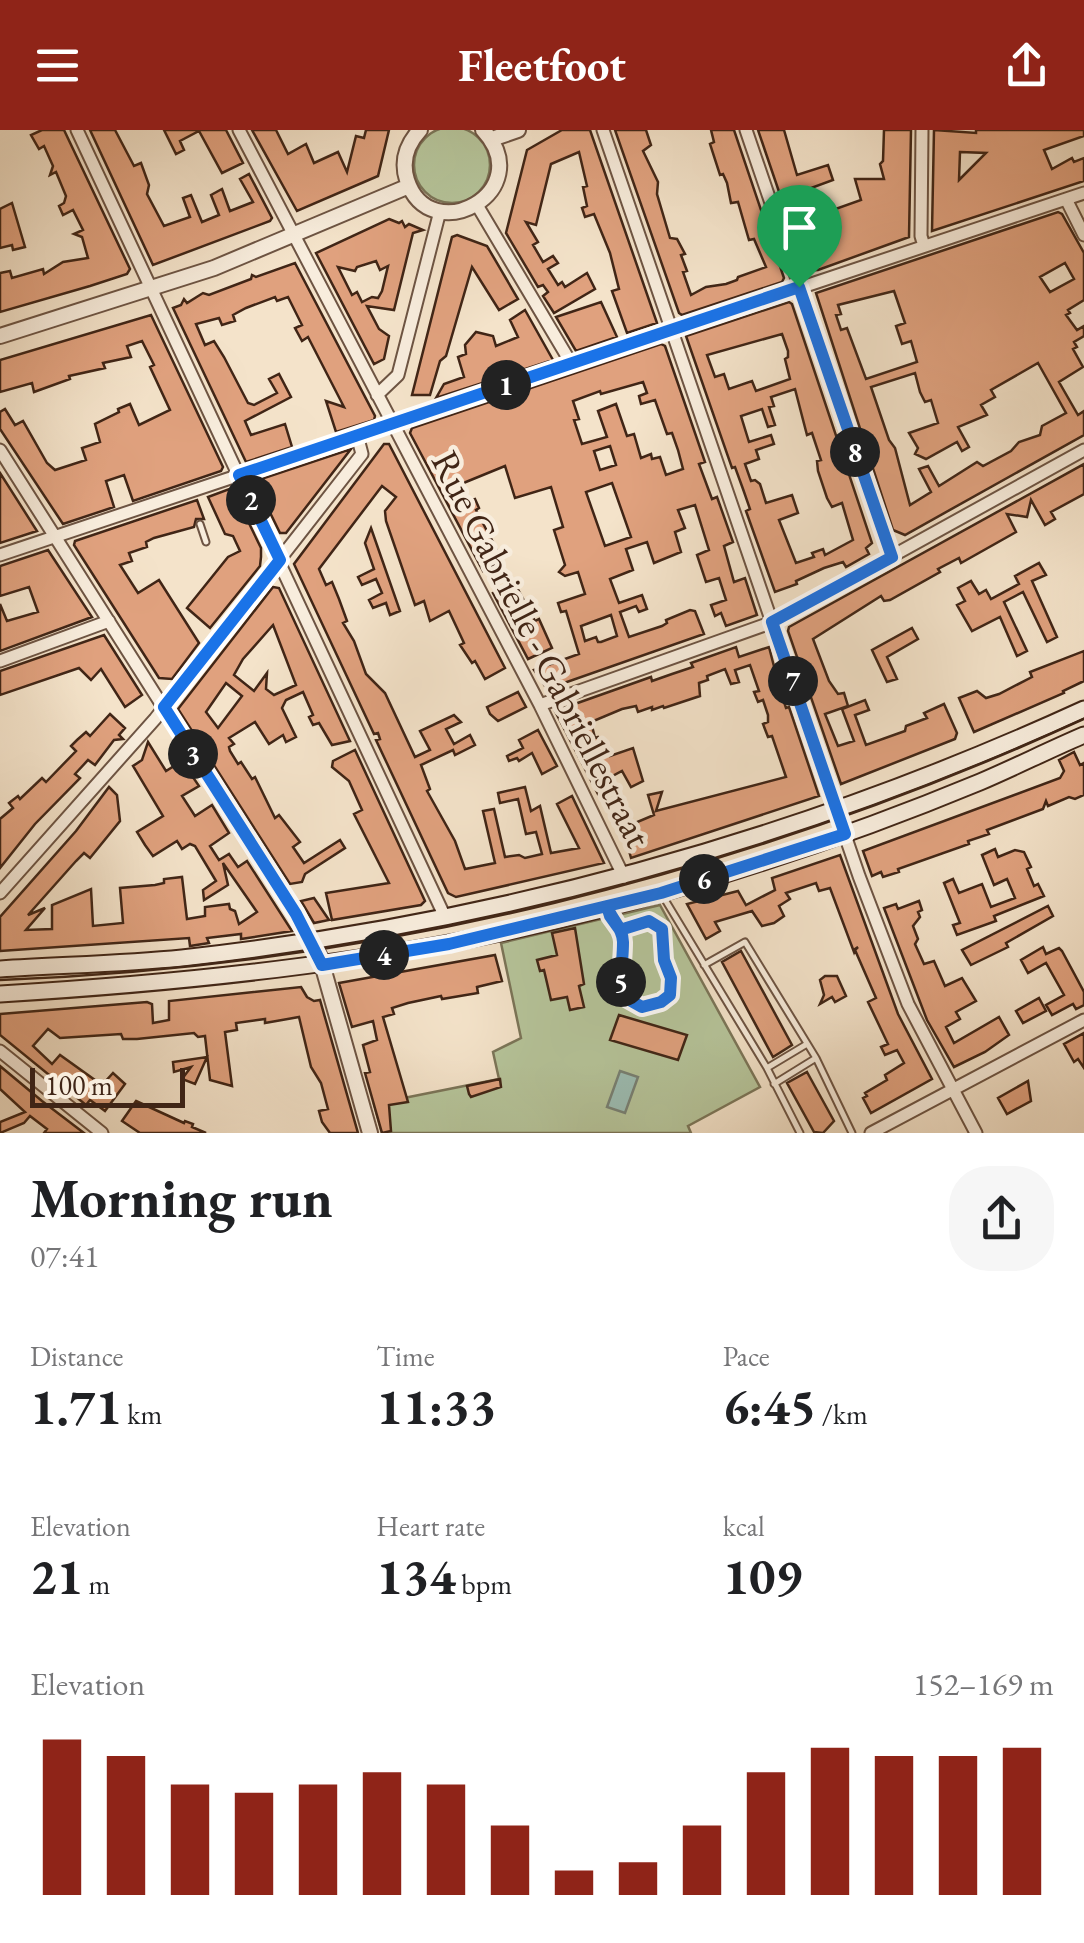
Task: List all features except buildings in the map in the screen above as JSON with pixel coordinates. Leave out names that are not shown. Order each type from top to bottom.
[{"type":"main road","points":[[0,969],[178,958],[311,940],[445,917],[624,877],[904,786],[1084,709]]},
{"type":"main road","points":[[0,994],[184,981],[322,965],[449,944],[661,893],[845,834],[982,781],[1084,735]]},
{"type":"street","points":[[77,130],[239,475],[242,494],[280,560],[445,917]]},
{"type":"street","name":"Rue Gabrielle - Gabriellestraat","points":[[239,130],[540,704],[624,877]]},
{"type":"street","points":[[420,130],[406,154],[404,171],[409,186],[425,204],[455,212],[476,205],[491,191],[499,158],[488,135],[518,130]]},
{"type":"street","points":[[603,130],[845,834],[908,1004],[976,1133]]},
{"type":"street","points":[[746,130],[892,557]]},
{"type":"street","points":[[922,130],[924,246]]},
{"type":"street","points":[[0,336],[152,289],[294,236],[409,186]]},
{"type":"street","points":[[0,555],[192,496],[239,475],[1084,194]]},
{"type":"street","points":[[1066,200],[1084,235]]},
{"type":"street","points":[[476,205],[570,363]]},
{"type":"street","points":[[378,395],[398,375],[440,211]]},
{"type":"street","points":[[0,893],[164,707],[280,560],[362,454],[357,436]]},
{"type":"street","points":[[0,450],[311,940],[322,965],[370,1133]]},
{"type":"street","points":[[540,704],[772,622],[1084,450]]},
{"type":"street","points":[[0,661],[108,621]]},
{"type":"street","points":[[871,1133],[1084,1020]]},
{"type":"street","points":[[0,1050],[102,1133]]},
{"type":"lane","points":[[200,524],[206,542]]},
{"type":"lane","points":[[661,893],[767,1068],[800,1133]]},
{"type":"lane","points":[[607,906],[623,941],[620,979],[626,998],[642,1007],[661,1002],[670,995],[671,978],[664,960],[662,929],[649,921],[620,930]]},
{"type":"lane","points":[[703,966],[745,942],[816,1058],[852,1133]]},
{"type":"lane","points":[[767,1068],[808,1044]]},
{"type":"lane","points":[[774,1084],[816,1058]]},
{"type":"green space","points":[[452,127],[479,138],[490,165],[479,192],[452,203],[425,192],[414,165],[425,138]]},
{"type":"green space","points":[[660,905],[760,1087],[688,1126],[691,1133],[382,1133],[374,1104],[499,1079],[493,1052],[521,1038],[501,943]]},
{"type":"water","points":[[620,1071],[638,1077],[625,1113],[607,1107]]},
{"type":"tram line","points":[[0,980],[141,971],[280,955],[418,932],[555,903],[823,824],[1084,719]]},
{"type":"route","points":[[799,287],[239,475],[280,560],[164,707],[296,914],[322,965],[449,944],[607,906],[620,930],[623,941],[619,968],[626,998],[642,1007],[670,995],[671,978],[664,960],[662,929],[656,923],[643,921],[620,930],[610,916],[607,906],[661,893],[845,834],[772,622],[892,557],[799,287]]}]
